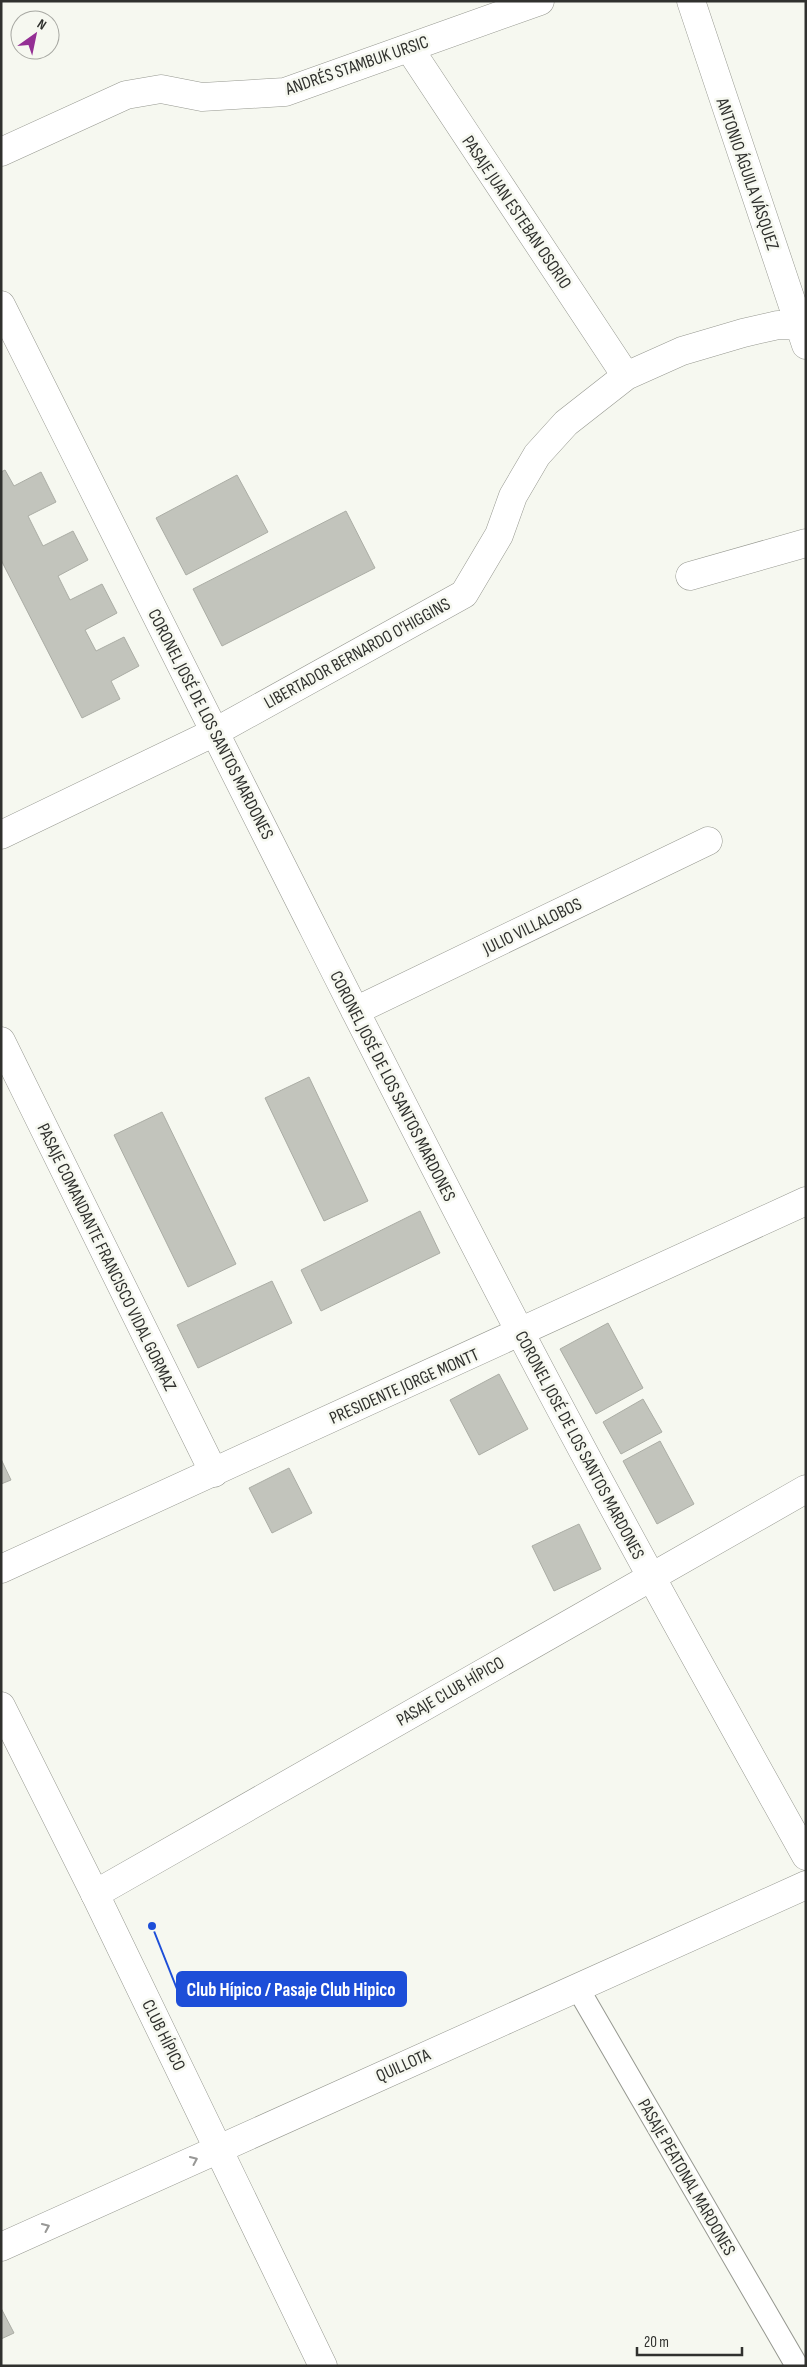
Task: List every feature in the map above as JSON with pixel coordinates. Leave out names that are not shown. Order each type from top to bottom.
[{"type":"street","name":"ANDRÉS STAMBUK URSIC","points":[[1,152],[126,94],[161,88],[202,97],[285,92],[540,1]]},
{"type":"street","name":"ANTONIO ÁGUILA VÁSQUEZ","points":[[691,1],[804,332]]},
{"type":"street","name":"PASAJE JUAN ESTEBAN OSORIO","points":[[409,48],[626,376]]},
{"type":"street","name":"CORONEL JOSÉ DE LOS SANTOS MARDONES","points":[[1,305],[355,1011],[521,1333],[650,1578],[806,1856]]},
{"type":"street","name":"LIBERTADOR BERNARDO O'HIGGINS","points":[[1,835],[215,732],[464,594],[499,535],[513,496],[537,455],[566,423],[626,376],[682,351],[767,327],[804,332]]},
{"type":"street","points":[[690,576],[806,543]]},
{"type":"street","name":"JULIO VILLALOBOS","points":[[355,1011],[708,841]]},
{"type":"street","name":"PASAJE COMANDANTE FRANCISCO VIDAL GORMAZ","points":[[1,1041],[214,1473]]},
{"type":"street","name":"PRESIDENTE JORGE MONTT","points":[[1,1569],[521,1333],[806,1201]]},
{"type":"street","name":"PASAJE CLUB HÍPICO","points":[[95,1894],[806,1489]]},
{"type":"street","name":"CLUB HÍPICO","points":[[1,1706],[95,1894],[323,2366]]},
{"type":"street","name":"QUILLOTA","points":[[1,2247],[806,1885]]},
{"type":"street","name":"PASAJE PEATONAL MARDONES","points":[[577,1987],[797,2366]]},
{"type":"building","points":[[5,470],[14,486],[41,472],[56,502],[28,516],[43,546],[73,531],[88,560],[58,576],[70,600],[102,584],[117,613],[85,630],[96,651],[124,637],[139,666],[111,681],[120,699],[82,718],[1,560],[1,472]]},
{"type":"building","points":[[237,475],[268,532],[186,575],[156,518]]},
{"type":"building","points":[[346,511],[375,568],[222,646],[193,589]]},
{"type":"building","points":[[309,1077],[368,1201],[324,1221],[265,1098]]},
{"type":"building","points":[[162,1112],[236,1264],[188,1287],[114,1135]]},
{"type":"building","points":[[420,1211],[440,1253],[321,1311],[301,1270]]},
{"type":"building","points":[[272,1281],[292,1323],[198,1368],[177,1325]]},
{"type":"building","points":[[608,1323],[643,1388],[596,1414],[560,1349]]},
{"type":"building","points":[[499,1374],[528,1429],[479,1455],[450,1400]]},
{"type":"building","points":[[643,1399],[662,1432],[621,1454],[603,1422]]},
{"type":"building","points":[[660,1441],[694,1504],[657,1524],[623,1461]]},
{"type":"building","points":[[1,1459],[11,1480],[1,1484]]},
{"type":"building","points":[[289,1468],[312,1513],[272,1533],[249,1488]]},
{"type":"building","points":[[579,1524],[601,1569],[554,1591],[532,1546]]},
{"type":"building","points":[[1,2308],[14,2333],[1,2339]]},
{"type":"place","name":"Club Hípico / Pasaje Club Hipico","points":[[152,1926]]}]
